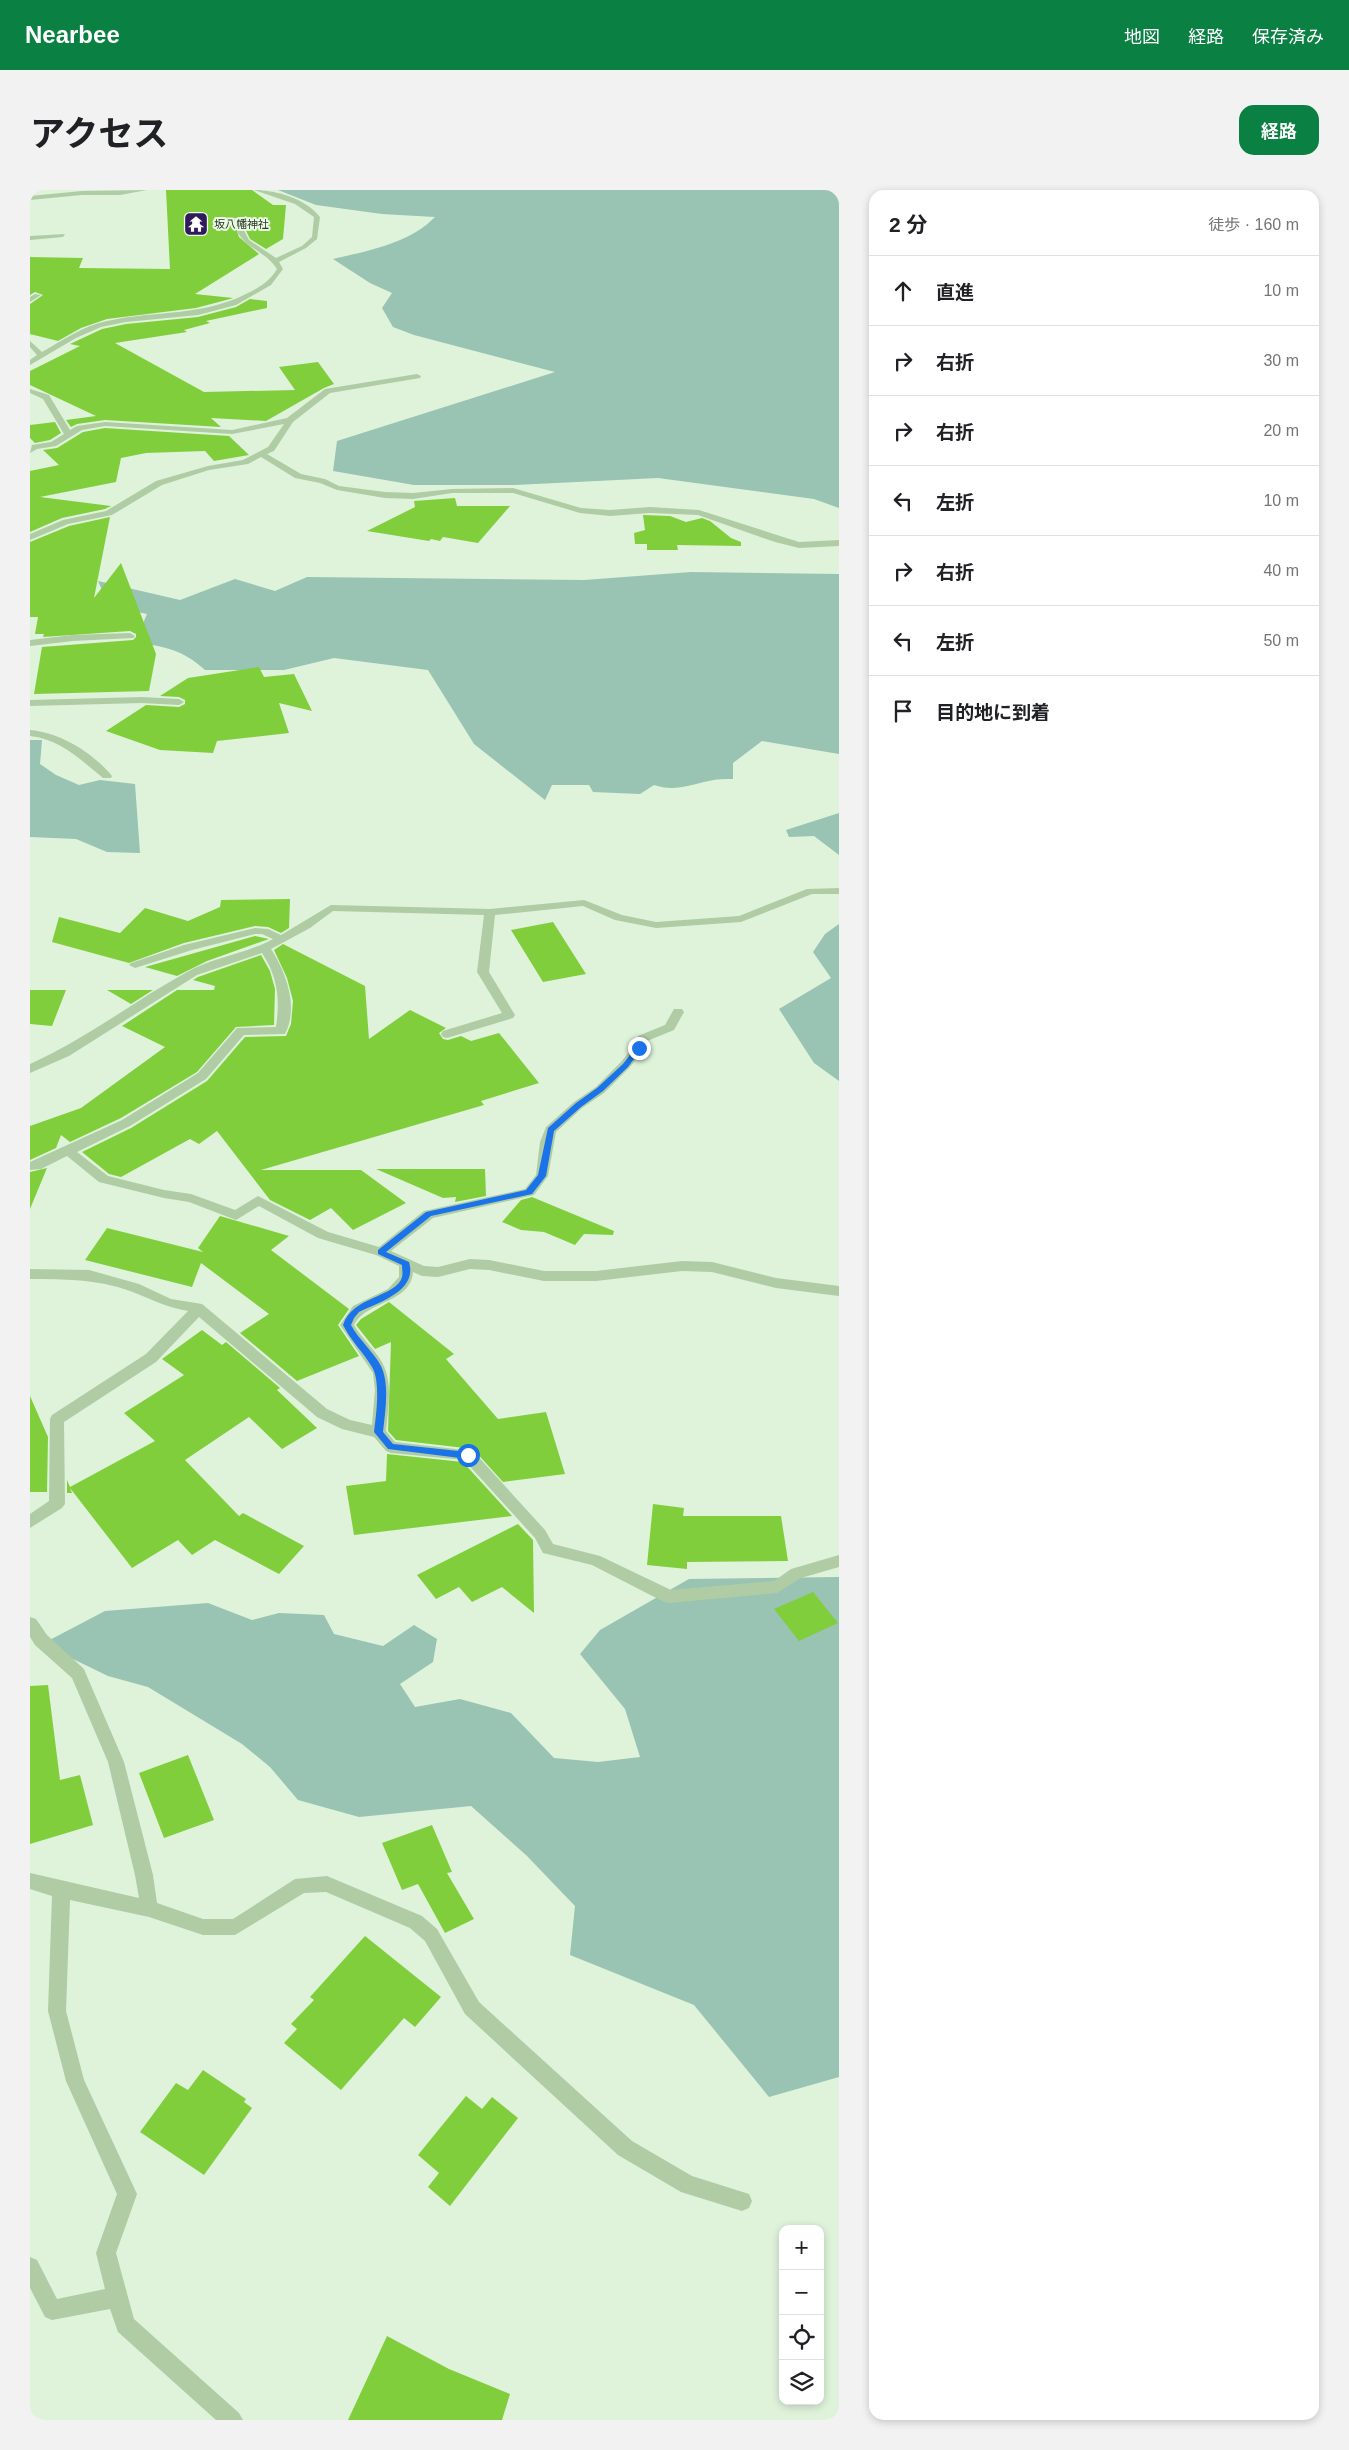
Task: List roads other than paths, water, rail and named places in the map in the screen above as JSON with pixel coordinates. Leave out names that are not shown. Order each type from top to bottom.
[{"type":"street","points":[[30,198],[82,193],[138,192],[144,190]]},
{"type":"street","points":[[256,190],[294,202],[312,211],[317,217],[318,227],[315,238],[304,247],[276,261]]},
{"type":"street","points":[[30,363],[38,360],[41,355],[104,324],[178,317],[216,310],[241,301],[275,279],[280,269],[274,257],[250,244],[244,238],[242,227],[236,220]]},
{"type":"street","points":[[30,238],[63,235]]},
{"type":"street","points":[[30,343],[41,355]]},
{"type":"street","points":[[30,537],[66,522],[109,513],[159,483],[208,468],[245,462],[262,454],[271,449],[290,420],[328,391],[417,376]]},
{"type":"street","points":[[31,391],[46,397],[68,435]]},
{"type":"street","points":[[30,451],[35,447],[53,444],[80,428],[105,424],[232,432],[290,420]]},
{"type":"street","points":[[262,454],[298,476],[322,481],[337,488],[385,495],[413,496],[452,491],[513,490],[580,510],[610,513],[650,510],[699,513],[778,540],[799,545],[839,543]]},
{"type":"street","points":[[30,643],[73,638],[130,636]]},
{"type":"street","points":[[30,702],[58,703],[123,698],[179,702]]},
{"type":"street","points":[[30,733],[45,733],[58,737],[107,776]]},
{"type":"street","points":[[30,1069],[66,1053],[193,973],[265,948],[306,926],[331,908],[490,912],[584,903],[619,918],[656,926],[741,919],[811,891],[839,891]]},
{"type":"street","points":[[447,1034],[509,1016],[483,972],[490,912]]},
{"type":"street","points":[[135,965],[188,947],[255,931],[264,931],[281,939]]},
{"type":"street","points":[[30,1166],[36,1166],[126,1123],[202,1076],[241,1032],[281,1031],[286,998],[277,966],[265,948]]},
{"type":"street","points":[[380,1252],[429,1214],[529,1192],[542,1176],[550,1130],[578,1105],[600,1090],[625,1065],[639,1048],[642,1039],[670,1027],[678,1012]]},
{"type":"street","points":[[68,1151],[104,1179],[164,1194],[191,1198],[236,1215],[258,1200],[323,1235],[380,1252],[422,1270],[438,1272],[470,1264],[489,1265],[544,1276],[596,1276],[682,1266],[712,1267],[776,1283],[839,1291]]},
{"type":"street","points":[[379,1432],[382,1395],[377,1367],[354,1339],[347,1325],[350,1316],[356,1310],[399,1287],[406,1279],[406,1264]]},
{"type":"street","points":[[30,1274],[89,1275],[134,1287],[168,1303],[198,1310],[322,1413],[347,1425],[379,1432],[391,1447],[468,1455],[540,1534],[548,1549],[595,1560],[670,1596],[776,1587],[796,1573],[839,1561]]},
{"type":"street","points":[[30,1522],[57,1504],[57,1419],[151,1358],[198,1310]]},
{"type":"street","points":[[30,1624],[41,1640],[78,1674],[116,1762],[144,1875],[149,1909]]},
{"type":"street","points":[[30,1881],[61,1890],[149,1909],[202,1927],[235,1927],[301,1885],[328,1884],[416,1922],[431,1935],[472,2008],[625,2148],[688,2185],[742,2201]]},
{"type":"street","points":[[61,1890],[57,2011],[75,2081],[127,2194],[106,2253],[125,2325],[232,2420]]},
{"type":"street","points":[[30,2267],[52,2310],[118,2297]]},
{"type":"place","name":"坂八幡神社","points":[[196,224]]}]
